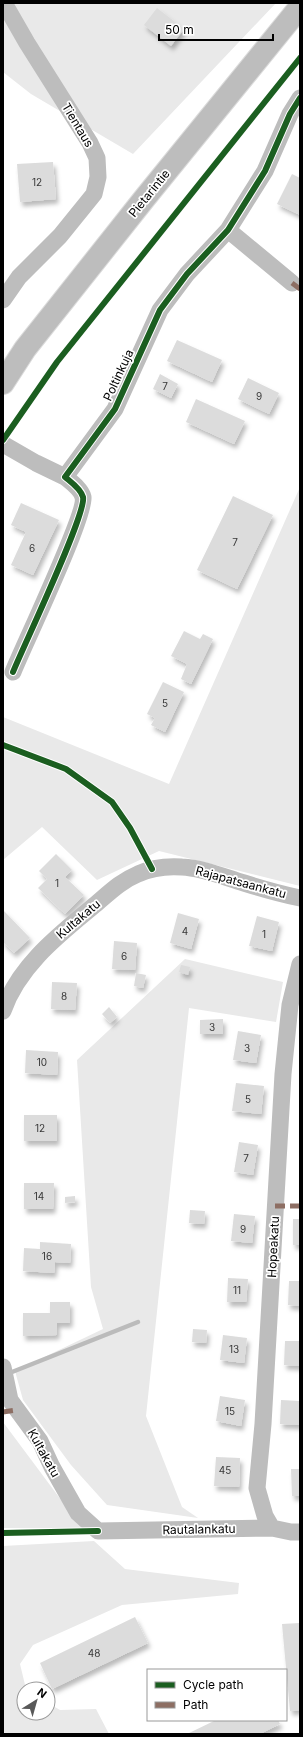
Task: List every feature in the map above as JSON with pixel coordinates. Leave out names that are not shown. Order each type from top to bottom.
[{"type":"main road","name":"Pietarintie","points":[[3,383],[26,349],[144,199],[300,7]]},
{"type":"street","name":"Tientaus","points":[[3,300],[19,277],[60,236],[94,194],[98,177],[97,158],[90,143],[27,44],[4,3]]},
{"type":"street","name":"Poltinkuja","points":[[65,477],[115,409],[160,310],[187,274],[228,230],[265,171],[290,114],[300,98]]},
{"type":"street","points":[[228,230],[292,283]]},
{"type":"street","points":[[3,444],[36,463],[65,477],[75,486],[83,497],[82,508],[70,540],[13,672]]},
{"type":"street","name":"Rajapatsaankatu","points":[[182,867],[210,872],[267,890],[300,898]]},
{"type":"street","name":"Kultakatu","points":[[3,1011],[17,983],[35,959],[57,936],[120,884],[137,874],[152,868],[182,867]]},
{"type":"street","name":"Hopeakatu","points":[[272,1528],[265,1516],[258,1488],[264,1416],[283,1074],[290,1005],[300,964]]},
{"type":"street","name":"Kultakatu","points":[[3,1367],[10,1400],[40,1441],[52,1467],[78,1513],[98,1531]]},
{"type":"street","name":"Rautalankatu","points":[[98,1531],[272,1528],[291,1532],[300,1532]]},
{"type":"shaded area","points":[[3,3],[276,3],[133,154],[31,94],[3,72]]},
{"type":"shaded area","points":[[300,487],[300,886],[159,851],[97,880],[42,827],[3,860],[3,717],[169,784]]},
{"type":"shaded area","points":[[185,959],[283,982],[276,1022],[189,1008],[146,1416],[182,1507],[198,1518],[107,1505],[71,1465],[23,1400],[15,1371],[103,1329],[91,1287],[77,1060]]},
{"type":"shaded area","points":[[3,1422],[82,1528],[3,1528]]},
{"type":"shaded area","points":[[94,1541],[125,1569],[239,1583],[238,1594],[122,1605],[33,1645],[20,1664],[24,1681],[16,1681],[16,1721],[56,1721],[56,1708],[60,1710],[96,1709],[109,1734],[3,1734],[3,1546]]},
{"type":"building","points":[[157,8],[184,29],[171,46],[144,25]]},
{"type":"building","points":[[53,162],[56,199],[20,202],[17,164]]},
{"type":"building","points":[[292,174],[300,178],[300,215],[277,204]]},
{"type":"building","points":[[177,340],[222,360],[212,382],[167,361]]},
{"type":"building","points":[[160,374],[178,384],[171,398],[153,389]]},
{"type":"building","points":[[248,378],[279,393],[269,414],[238,399]]},
{"type":"building","points":[[196,399],[245,421],[234,444],[186,422]]},
{"type":"building","points":[[233,496],[273,515],[237,589],[197,570]]},
{"type":"building","points":[[21,503],[59,520],[33,575],[11,565],[26,532],[11,525]]},
{"type":"building","points":[[184,631],[200,639],[203,634],[213,639],[191,684],[181,679],[187,664],[171,656]]},
{"type":"building","points":[[163,682],[184,692],[165,732],[151,725],[155,718],[147,714]]},
{"type":"building","points":[[56,854],[72,870],[65,877],[84,895],[65,914],[38,888],[47,879],[39,871]]},
{"type":"building","points":[[3,910],[30,938],[14,953],[3,942]]},
{"type":"building","points":[[178,913],[199,919],[191,949],[170,943]]},
{"type":"building","points":[[257,916],[279,922],[272,951],[249,946]]},
{"type":"building","points":[[114,941],[137,943],[135,970],[112,969]]},
{"type":"building","points":[[181,965],[190,967],[188,975],[179,972]]},
{"type":"building","points":[[136,973],[146,975],[143,988],[134,986]]},
{"type":"building","points":[[52,982],[77,983],[75,1010],[51,1009]]},
{"type":"building","points":[[109,1007],[117,1017],[110,1023],[102,1014]]},
{"type":"building","points":[[223,1019],[223,1034],[200,1034],[200,1020]]},
{"type":"building","points":[[238,1031],[261,1035],[256,1063],[233,1060]]},
{"type":"building","points":[[26,1050],[58,1052],[57,1075],[25,1073]]},
{"type":"building","points":[[236,1083],[264,1086],[261,1114],[232,1111]]},
{"type":"building","points":[[24,1115],[57,1115],[57,1141],[24,1141]]},
{"type":"building","points":[[239,1142],[258,1145],[253,1175],[234,1172]]},
{"type":"building","points":[[24,1183],[54,1183],[53,1209],[24,1209]]},
{"type":"building","points":[[75,1196],[75,1202],[65,1203],[65,1197]]},
{"type":"building","points":[[190,1210],[205,1211],[204,1224],[189,1223]]},
{"type":"building","points":[[234,1214],[255,1216],[252,1243],[231,1241]]},
{"type":"building","points":[[293,1219],[300,1219],[300,1245],[293,1245]]},
{"type":"building","points":[[40,1242],[71,1244],[70,1263],[55,1262],[54,1273],[23,1271],[24,1248],[40,1249]]},
{"type":"building","points":[[228,1278],[248,1279],[246,1302],[227,1302]]},
{"type":"building","points":[[289,1281],[300,1281],[300,1306],[288,1305]]},
{"type":"building","points":[[50,1302],[70,1302],[70,1323],[57,1323],[57,1335],[23,1336],[23,1313],[50,1313]]},
{"type":"building","points":[[193,1329],[207,1330],[206,1343],[192,1342]]},
{"type":"building","points":[[223,1335],[247,1338],[244,1363],[220,1360]]},
{"type":"building","points":[[285,1341],[300,1341],[300,1366],[284,1365]]},
{"type":"building","points":[[220,1396],[245,1400],[241,1426],[216,1421]]},
{"type":"building","points":[[281,1400],[300,1401],[300,1425],[280,1424]]},
{"type":"building","points":[[216,1457],[240,1458],[239,1487],[214,1486]]},
{"type":"building","points":[[291,1469],[300,1469],[300,1496],[292,1496]]},
{"type":"building","points":[[135,1617],[148,1643],[56,1687],[56,1681],[48,1681],[40,1663]]},
{"type":"building","points":[[300,1623],[300,1710],[290,1711],[282,1624]]},
{"type":"building","points":[[214,1721],[278,1721],[280,1724],[260,1734],[187,1734]]},
{"type":"waterway","points":[[7,1374],[138,1322]]},
{"type":"marked path","points":[[292,283],[300,289]]},
{"type":"marked path","points":[[275,1206],[300,1206]]},
{"type":"marked path","points":[[3,1412],[17,1410]]},
{"type":"cycle path","points":[[3,440],[57,362],[300,58]]},
{"type":"cycle path","points":[[13,672],[65,553],[82,508],[82,494],[76,486],[65,477],[115,409],[160,310],[187,274],[228,230],[265,171],[290,114],[300,98]]},
{"type":"cycle path","points":[[3,745],[66,769],[112,802],[130,828],[152,869]]},
{"type":"cycle path","points":[[3,1533],[98,1531]]}]
